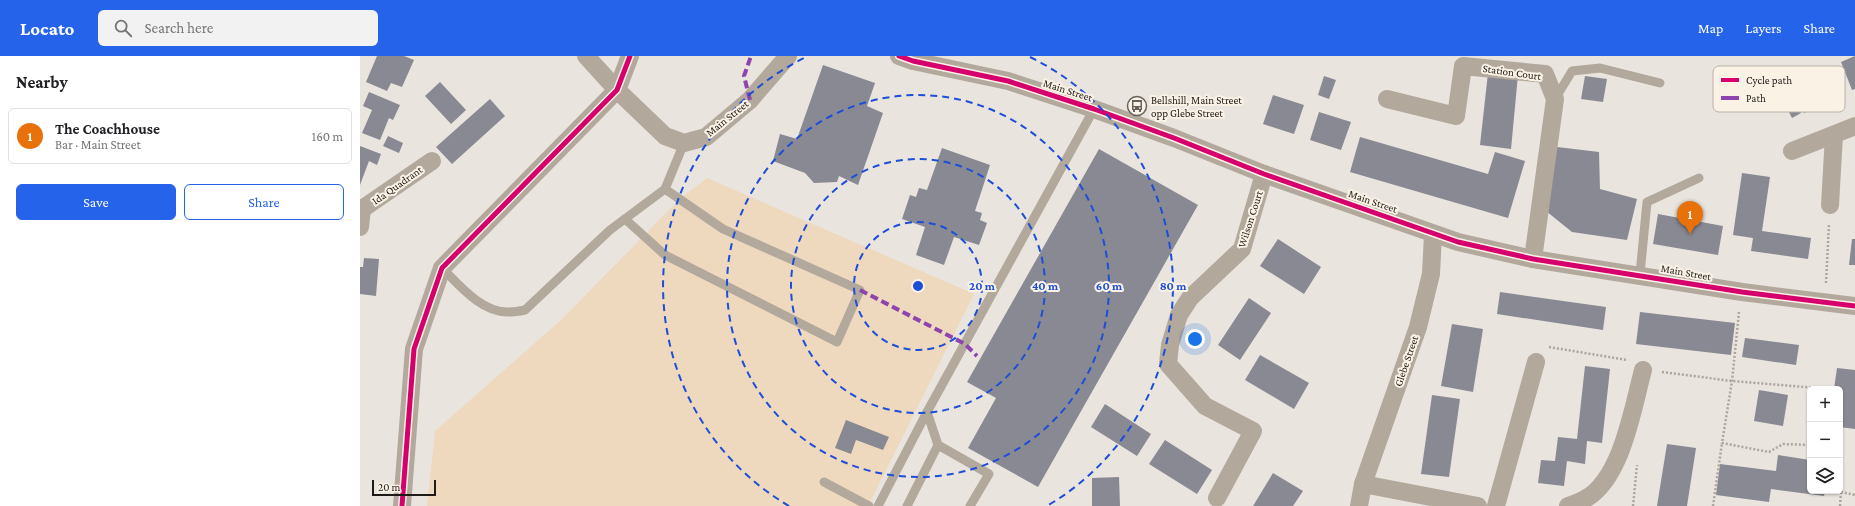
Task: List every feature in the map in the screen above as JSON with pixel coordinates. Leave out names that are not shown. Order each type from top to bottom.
[{"type":"street","points":[[586,56],[617,90],[665,136],[684,143]]},
{"type":"street","points":[[402,506],[414,349],[442,268],[617,90],[630,56]]},
{"type":"street","name":"Main Street","points":[[684,143],[706,137],[717,128],[750,100],[788,56]]},
{"type":"street","name":"Main Street","points":[[899,56],[913,61],[1008,81],[1094,109],[1174,138],[1264,174],[1458,242],[1533,258],[1640,274],[1742,292],[1855,306]]},
{"type":"street","name":"Station Court","points":[[1387,98],[1456,116],[1463,66],[1545,74],[1555,99],[1533,258]]},
{"type":"street","points":[[1792,151],[1855,126]]},
{"type":"street","points":[[1830,205],[1834,135]]},
{"type":"street","name":"Ida Quadrant","points":[[360,227],[361,209],[432,161]]},
{"type":"street","name":"Wilson Court","points":[[1217,498],[1253,431],[1206,406],[1168,364],[1170,345],[1179,315],[1190,298],[1242,249],[1264,174]]},
{"type":"street","name":"Glebe Street","points":[[1359,506],[1363,484],[1418,327],[1430,274],[1433,234]]},
{"type":"street","points":[[1496,506],[1536,362]]},
{"type":"street","points":[[1568,506],[1586,499],[1611,472],[1621,452],[1643,370]]},
{"type":"street","points":[[1363,484],[1478,506]]},
{"type":"lane","points":[[1555,99],[1572,71],[1600,68],[1660,83]]},
{"type":"lane","points":[[878,506],[927,412],[1094,109]]},
{"type":"lane","points":[[442,268],[471,296],[490,308],[508,312],[525,310],[610,230],[665,189],[684,143]]},
{"type":"lane","points":[[1640,274],[1648,202],[1699,178]]},
{"type":"lane","points":[[625,219],[665,255],[837,342],[860,290],[723,229],[665,189]]},
{"type":"lane","points":[[927,412],[938,445],[989,474],[970,506]]},
{"type":"lane","points":[[907,506],[938,445]]},
{"type":"lane","points":[[824,482],[869,506]]},
{"type":"path","points":[[1826,302],[1830,205]]},
{"type":"path","points":[[1713,506],[1732,381],[1742,292]]},
{"type":"path","points":[[1732,381],[1807,387]]},
{"type":"path","points":[[1722,443],[1769,452],[1783,444],[1807,445]]},
{"type":"path","points":[[1621,452],[1638,462],[1633,506]]},
{"type":"path","points":[[1843,493],[1855,495]]},
{"type":"path","points":[[1840,506],[1841,494]]},
{"type":"shaded area","points":[[707,178],[974,294],[868,506],[427,506],[435,431],[560,321],[680,199]]},
{"type":"building","points":[[377,56],[404,56],[414,60],[402,87],[391,83],[387,91],[366,82]]},
{"type":"building","points":[[1855,56],[1855,89],[1852,90],[1845,72],[1845,66],[1843,66],[1841,62]]},
{"type":"building","points":[[823,65],[875,83],[867,106],[883,113],[858,185],[839,176],[837,182],[814,183],[805,173],[773,161],[780,134],[797,139]]},
{"type":"building","points":[[1488,73],[1518,75],[1511,149],[1480,145]]},
{"type":"building","points":[[1324,76],[1336,80],[1329,99],[1318,95]]},
{"type":"building","points":[[1585,76],[1607,79],[1603,102],[1581,99]]},
{"type":"building","points":[[440,82],[466,110],[451,124],[425,96]]},
{"type":"building","points":[[369,92],[400,105],[393,120],[389,118],[380,140],[362,133],[372,110],[363,106]]},
{"type":"building","points":[[1273,95],[1304,105],[1294,134],[1263,124]]},
{"type":"building","points":[[490,99],[505,116],[452,164],[436,147]]},
{"type":"building","points":[[1319,112],[1351,122],[1341,150],[1310,140]]},
{"type":"building","points":[[1789,112],[1800,112],[1801,113],[1792,118]]},
{"type":"building","points":[[388,136],[403,143],[399,153],[383,146]]},
{"type":"building","points":[[1360,137],[1488,174],[1495,152],[1525,161],[1508,218],[1350,172]]},
{"type":"building","points":[[360,146],[381,154],[377,165],[369,161],[360,185]]},
{"type":"building","points":[[1557,147],[1599,152],[1600,189],[1637,199],[1627,240],[1572,232],[1546,211]]},
{"type":"building","points":[[942,148],[990,165],[975,211],[982,213],[980,220],[987,223],[979,245],[954,237],[944,265],[916,255],[925,227],[902,219],[910,195],[916,197],[919,188],[927,190]]},
{"type":"building","points":[[1099,149],[1198,205],[1038,487],[968,448],[996,398],[967,382]]},
{"type":"building","points":[[1742,173],[1770,177],[1762,231],[1811,238],[1808,259],[1751,251],[1753,238],[1733,235]]},
{"type":"building","points":[[1658,214],[1723,226],[1718,255],[1653,244]]},
{"type":"building","points":[[1278,239],[1321,267],[1304,294],[1260,266]]},
{"type":"building","points":[[1852,239],[1855,239],[1855,265],[1849,265]]},
{"type":"building","points":[[364,258],[379,259],[376,296],[360,294],[360,267],[363,267]]},
{"type":"building","points":[[1500,292],[1606,307],[1603,330],[1497,314]]},
{"type":"building","points":[[1249,298],[1271,313],[1240,360],[1218,345]]},
{"type":"building","points":[[1640,312],[1735,323],[1731,355],[1636,344]]},
{"type":"building","points":[[1452,324],[1483,329],[1473,392],[1441,386]]},
{"type":"building","points":[[1745,338],[1799,345],[1796,365],[1742,357]]},
{"type":"building","points":[[1260,355],[1309,383],[1294,409],[1245,380]]},
{"type":"building","points":[[1585,366],[1610,369],[1602,443],[1587,441],[1585,464],[1567,461],[1564,486],[1538,483],[1541,460],[1555,461],[1558,437],[1577,439]]},
{"type":"building","points":[[1837,368],[1855,370],[1855,429],[1843,427],[1843,386],[1834,386]]},
{"type":"building","points":[[1759,390],[1788,395],[1783,426],[1754,421]]},
{"type":"building","points":[[1432,395],[1460,399],[1449,477],[1421,474]]},
{"type":"building","points":[[1105,404],[1151,434],[1137,456],[1091,427]]},
{"type":"building","points":[[846,420],[889,437],[883,450],[856,440],[851,454],[835,448]]},
{"type":"building","points":[[1165,440],[1212,470],[1197,494],[1149,464]]},
{"type":"building","points":[[1667,444],[1696,448],[1687,506],[1657,506]]},
{"type":"building","points":[[1778,455],[1807,460],[1807,494],[1771,489],[1769,502],[1716,495],[1720,464],[1776,471]]},
{"type":"building","points":[[1273,473],[1303,491],[1293,506],[1253,506]]},
{"type":"building","points":[[1119,477],[1120,506],[1092,506],[1092,478]]},
{"type":"building","points":[[1809,494],[1824,494],[1824,496]]},
{"type":"marked path","points":[[750,100],[744,76],[751,56]]},
{"type":"marked path","points":[[860,290],[965,344],[977,356]]},
{"type":"cycle path","points":[[402,506],[414,349],[442,268],[617,90],[630,56]]},
{"type":"cycle path","points":[[899,56],[913,61],[1008,81],[1094,109],[1174,138],[1264,174],[1458,242],[1533,259],[1742,292],[1855,306]]},
{"type":"place","name":"Bellshill, Main Street opp Glebe Street","points":[[1137,106]]},
{"type":"place","name":"The Coachhouse","points":[[1690,234]]}]
